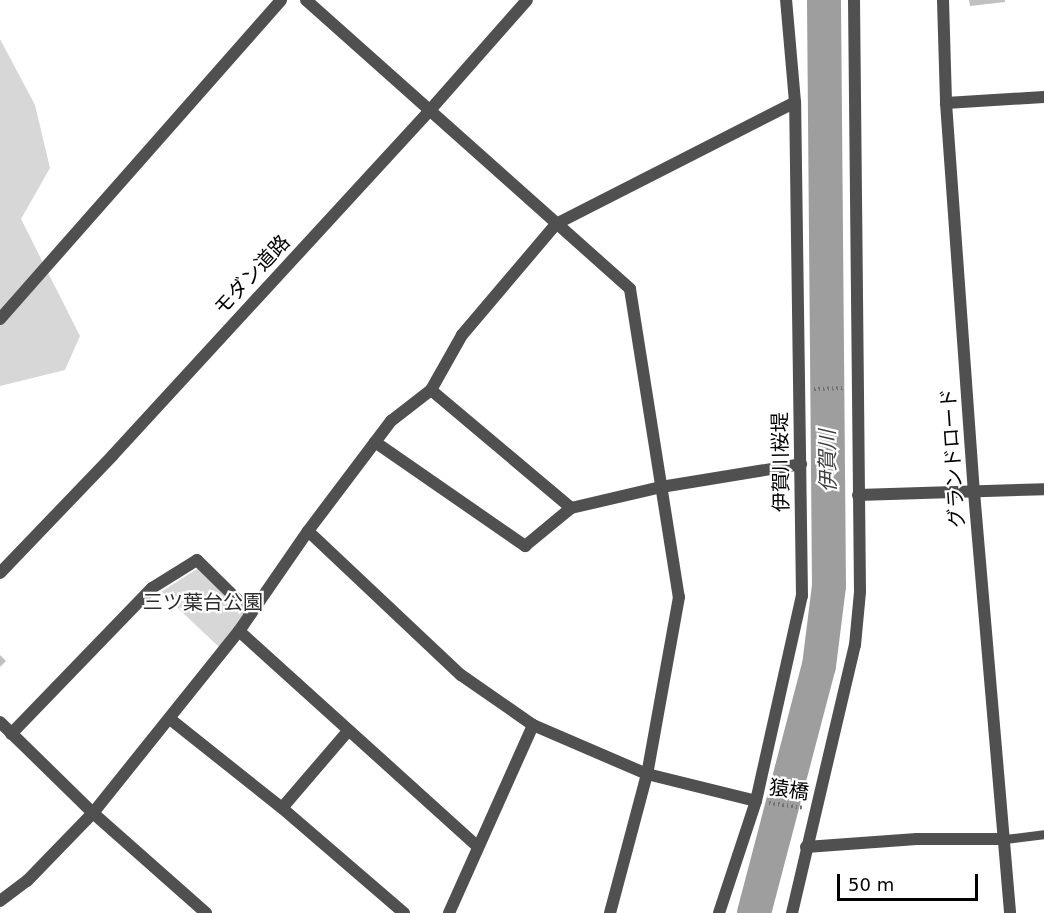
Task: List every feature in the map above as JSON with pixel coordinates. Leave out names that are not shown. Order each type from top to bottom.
[{"type":"street","points":[[0,319],[281,0]]},
{"type":"street","points":[[306,0],[431,109],[630,290],[679,597],[647,774],[610,913]]},
{"type":"street","name":"モダン道路","points":[[0,573],[129,438],[431,109],[527,0]]},
{"type":"street","name":"伊賀川桜堤","points":[[719,913],[756,801],[802,596],[795,102],[786,0]]},
{"type":"street","points":[[792,913],[855,645],[860,592],[854,0]]},
{"type":"street","name":"グランドロード","points":[[944,0],[946,103],[974,492],[1010,913]]},
{"type":"street","points":[[946,103],[1044,97]]},
{"type":"street","points":[[0,901],[27,881],[93,813],[239,631],[308,531],[391,421],[431,390],[462,335],[555,224],[795,102]]},
{"type":"street","points":[[431,390],[571,508]]},
{"type":"street","points":[[375,442],[525,546],[571,508],[661,487],[801,464]]},
{"type":"street","points":[[858,495],[1044,489]]},
{"type":"street","points":[[308,531],[461,675],[533,726],[647,774],[756,801]]},
{"type":"street","points":[[11,734],[153,588],[197,560],[251,613]]},
{"type":"street","points":[[239,631],[478,847]]},
{"type":"street","points":[[170,719],[282,808],[404,913]]},
{"type":"street","points":[[0,722],[93,813],[206,913]]},
{"type":"street","points":[[449,913],[533,726]]},
{"type":"street","points":[[282,808],[348,731]]},
{"type":"street","points":[[806,847],[916,839],[1005,839]]},
{"type":"lane","points":[[1005,839],[1044,834]]},
{"type":"path","points":[[800,390],[858,388]]},
{"type":"path","name":"猿橋","points":[[756,801],[818,810]]},
{"type":"green space","points":[[0,39],[35,105],[50,168],[21,219],[80,336],[65,370],[0,386]]},
{"type":"green space","name":"三ツ葉台公園","points":[[200,567],[245,613],[220,648],[161,592]]},
{"type":"building","points":[[969,0],[1005,0],[1005,2],[970,6]]},
{"type":"building","points":[[0,655],[6,661],[0,667]]},
{"type":"waterway","name":"伊賀川","points":[[754,913],[819,666],[829,586],[824,0]]}]
